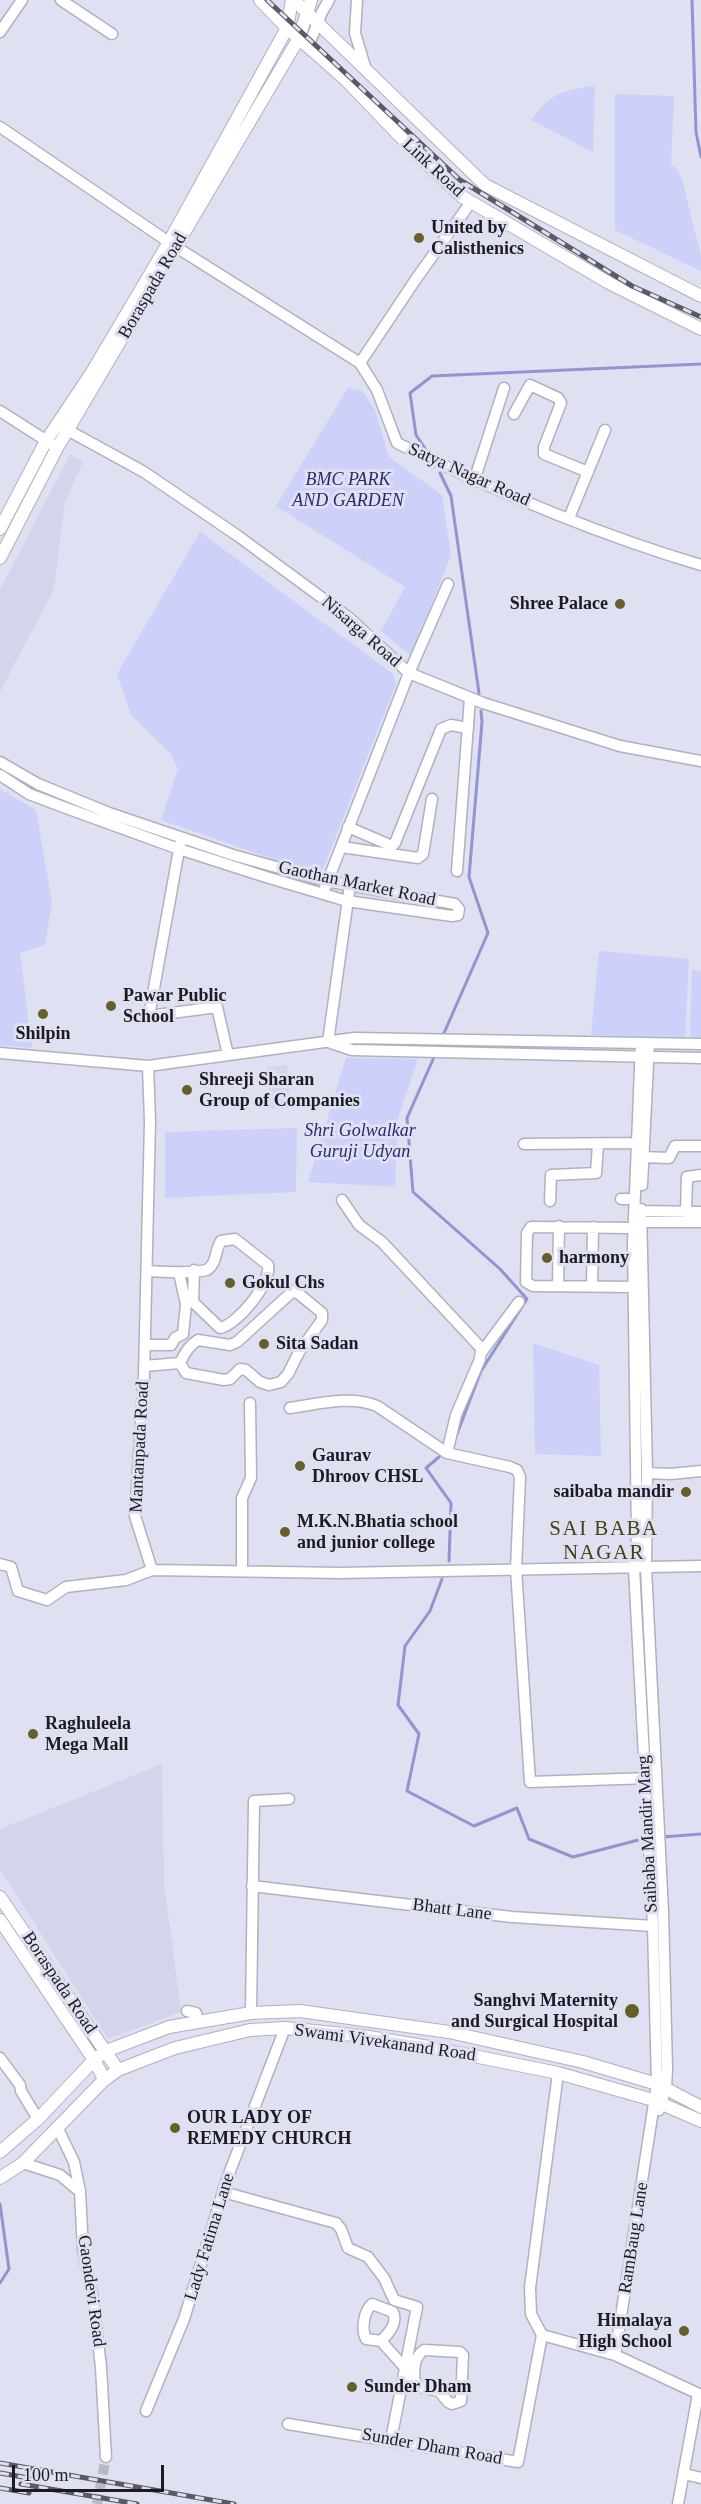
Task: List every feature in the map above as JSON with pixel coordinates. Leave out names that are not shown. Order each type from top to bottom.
[{"type":"main road","name":"Link Road","points":[[260,0],[287,28],[346,80],[418,155],[471,202],[609,283],[701,329]]},
{"type":"main road","name":"Link Road","points":[[293,0],[485,185],[701,296]]},
{"type":"main road","name":"Boraspada Road","points":[[0,558],[57,448],[69,431],[173,244],[287,28],[293,0]]},
{"type":"main road","name":"Boraspada Road","points":[[0,529],[46,441],[304,43],[308,15],[313,0]]},
{"type":"main road","name":"Boraspada Road","points":[[0,1896],[118,2070]]},
{"type":"main road","name":"Boraspada Road","points":[[0,1920],[94,2060],[104,2081]]},
{"type":"main road","name":"Swami Vivekanand Road","points":[[0,2152],[38,2119],[94,2060],[106,2051],[169,2027],[251,2013],[300,2012],[427,2028],[567,2058],[662,2086],[701,2107]]},
{"type":"main road","name":"Swami Vivekanand Road","points":[[0,2178],[18,2168],[104,2081],[118,2070],[165,2051],[205,2039],[250,2030],[285,2028],[363,2036],[558,2073],[658,2102],[701,2121]]},
{"type":"street","points":[[0,32],[22,0]]},
{"type":"street","points":[[61,0],[112,34]]},
{"type":"street","points":[[304,43],[318,26],[329,0]]},
{"type":"street","points":[[357,0],[355,33],[367,71]]},
{"type":"street","name":"Satya Nagar Road","points":[[0,127],[173,244],[360,363],[377,390],[397,443],[474,481],[618,539],[701,566]]},
{"type":"street","points":[[360,363],[471,202]]},
{"type":"street","points":[[514,414],[530,385],[558,398],[561,403],[544,447],[544,454],[588,472]]},
{"type":"street","points":[[474,481],[504,388]]},
{"type":"street","points":[[0,411],[57,448]]},
{"type":"street","name":"Nisarga Road","points":[[57,424],[144,472],[238,536],[348,617],[409,673],[470,698],[620,746],[701,761]]},
{"type":"street","points":[[569,518],[605,430]]},
{"type":"street","points":[[324,894],[326,881],[409,673],[448,584]]},
{"type":"street","points":[[457,871],[470,698]]},
{"type":"street","points":[[348,827],[392,846],[441,729],[451,725],[468,728]]},
{"type":"street","name":"Gaothan Market Road","points":[[0,762],[68,803]]},
{"type":"street","name":"Gaothan Market Road","points":[[0,774],[29,794],[68,803],[127,825],[179,849],[324,894],[347,901],[458,915],[459,909],[455,904],[326,881],[182,838],[127,825]]},
{"type":"street","points":[[341,847],[418,858],[423,854],[432,799]]},
{"type":"street","points":[[182,838],[149,1016],[217,1007],[228,1055]]},
{"type":"street","points":[[328,1042],[350,885]]},
{"type":"street","points":[[0,1053],[148,1066],[354,1038],[701,1044]]},
{"type":"street","points":[[328,1042],[352,1050],[701,1058]]},
{"type":"street","points":[[638,1220],[628,1199],[645,1043]]},
{"type":"street","points":[[638,1220],[643,1157],[644,1056]]},
{"type":"street","name":"Mantanpada Road","points":[[148,1066],[150,1121],[145,1345],[135,1516],[152,1570]]},
{"type":"street","points":[[524,1144],[633,1144]]},
{"type":"street","points":[[550,1201],[551,1175],[596,1173],[598,1144]]},
{"type":"street","points":[[643,1157],[669,1158],[675,1146],[701,1146]]},
{"type":"street","points":[[686,1212],[687,1177],[701,1174]]},
{"type":"street","points":[[342,1200],[359,1225],[382,1242],[476,1342],[481,1353]]},
{"type":"street","points":[[634,1287],[527,1285],[527,1233],[536,1226],[593,1227],[686,1212],[701,1212]]},
{"type":"street","points":[[638,1220],[701,1222]]},
{"type":"street","name":"Saibaba Mandir Marg","points":[[638,1220],[634,1287],[637,1536],[634,1568],[651,1777]]},
{"type":"street","name":"Saibaba Mandir Marg","points":[[638,1220],[647,1473],[646,1568],[651,1777],[662,2086],[652,2120]]},
{"type":"street","points":[[558,1286],[559,1227]]},
{"type":"street","points":[[592,1287],[593,1227]]},
{"type":"street","points":[[147,1271],[179,1273],[194,1270],[203,1271],[216,1261],[218,1246],[222,1241],[235,1239],[268,1265],[269,1272],[262,1288],[243,1311],[227,1326],[220,1328],[193,1302],[194,1270]]},
{"type":"street","points":[[145,1345],[171,1345],[175,1338],[183,1334],[186,1304],[179,1273]]},
{"type":"street","points":[[144,1363],[166,1360],[176,1363],[186,1373],[225,1380],[230,1379],[240,1369],[246,1370],[260,1382],[269,1386],[280,1382],[288,1374],[299,1352],[322,1320],[322,1313],[293,1291],[237,1342],[230,1345],[198,1340],[176,1363]]},
{"type":"street","points":[[447,1453],[456,1415],[481,1353],[519,1302]]},
{"type":"street","points":[[290,1408],[354,1400],[366,1401],[447,1453],[517,1470],[520,1477],[516,1569],[530,1782],[651,1777]]},
{"type":"street","points":[[242,1571],[242,1498],[251,1478],[250,1403]]},
{"type":"street","points":[[647,1473],[701,1472]]},
{"type":"street","points":[[0,1564],[11,1567],[18,1591],[47,1600],[66,1587],[126,1580],[152,1570],[340,1573],[701,1566]]},
{"type":"street","points":[[251,2013],[254,1801],[290,1799]]},
{"type":"street","name":"Saibaba Mandir Marg","points":[[654,1838],[653,1926],[662,2086]]},
{"type":"street","name":"Bhatt Lane","points":[[252,1886],[512,1917],[653,1926]]},
{"type":"street","points":[[187,2012],[196,2013],[199,2022]]},
{"type":"street","name":"Lady Fatima Lane","points":[[147,2411],[184,2319],[223,2192],[285,2028]]},
{"type":"street","points":[[0,2059],[20,2085],[21,2091],[38,2119]]},
{"type":"street","points":[[558,2073],[530,2288],[531,2314],[542,2335],[615,2355],[700,2395],[678,2504]]},
{"type":"street","name":"RamBaug Lane","points":[[615,2355],[652,2120]]},
{"type":"street","name":"Gaondevi Road","points":[[58,2128],[74,2162],[80,2192],[83,2250],[92,2293],[101,2367],[106,2457]]},
{"type":"street","points":[[18,2168],[60,2175],[80,2192]]},
{"type":"street","points":[[223,2192],[336,2223],[341,2229],[348,2248],[368,2258],[384,2278],[394,2300],[417,2307],[406,2369],[409,2380],[420,2386],[439,2391],[448,2402],[458,2403],[461,2401],[463,2355],[460,2352],[424,2350],[419,2353],[414,2364],[409,2380],[391,2439]]},
{"type":"street","name":"Sunder Dham Road","points":[[288,2424],[391,2439],[518,2462],[542,2335]]},
{"type":"street","points":[[381,2341],[406,2369]]},
{"type":"street","points":[[684,2474],[701,2478]]},
{"type":"shaded area","points":[[70,454],[83,462],[65,502],[54,589],[0,692],[0,590]]},
{"type":"shaded area","points":[[287,1065],[291,1108],[271,1109],[267,1067]]},
{"type":"shaded area","points":[[162,1764],[164,1882],[181,2012],[108,2039],[0,1869],[0,1829]]},
{"type":"green space","points":[[595,85],[593,152],[531,120],[552,98],[574,89]]},
{"type":"green space","points":[[615,94],[674,96],[671,164],[678,170],[682,179],[701,257],[701,271],[615,230]]},
{"type":"green space","name":"BMC PARK AND GARDEN","points":[[348,388],[362,391],[375,410],[389,457],[442,495],[451,555],[411,656],[381,631],[405,587],[276,506]]},
{"type":"green space","points":[[200,532],[393,674],[396,684],[323,869],[313,873],[161,820],[178,769],[171,754],[131,715],[117,674]]},
{"type":"green space","points":[[0,789],[36,810],[52,903],[45,945],[20,953],[32,1048],[0,1045]]},
{"type":"green space","points":[[599,951],[689,959],[685,1037],[591,1035]]},
{"type":"green space","points":[[692,970],[701,971],[701,1037],[690,1037]]},
{"type":"green space","name":"Shri Golwalkar Guruji Udyan","points":[[346,1058],[418,1059],[398,1118],[395,1187],[308,1182]]},
{"type":"green space","points":[[297,1128],[296,1192],[165,1198],[165,1132]]},
{"type":"green space","points":[[533,1343],[599,1365],[601,1456],[535,1454]]},
{"type":"waterway","points":[[692,0],[696,132],[701,157]]},
{"type":"waterway","points":[[428,453],[416,435],[410,393],[432,376],[701,364]]},
{"type":"waterway","points":[[440,473],[451,496],[479,693]]},
{"type":"waterway","points":[[437,1049],[488,933],[469,877],[481,711]]},
{"type":"waterway","points":[[435,1055],[407,1118],[413,1192],[500,1269],[527,1299],[481,1371],[452,1447]]},
{"type":"waterway","points":[[439,1457],[426,1468],[451,1503],[449,1561]]},
{"type":"waterway","points":[[442,1579],[430,1611],[405,1646],[398,1705],[419,1734],[407,1791],[474,1826],[517,1808],[529,1839],[573,1857],[646,1838]]},
{"type":"waterway","points":[[662,1837],[701,1834]]},
{"type":"waterway","points":[[0,2204],[9,2269],[0,2283]]},
{"type":"tunnel","points":[[97,2504],[106,2457]]},
{"type":"railway","points":[[267,0],[460,180],[632,286],[701,317]]},
{"type":"railway","points":[[0,2463],[234,2504]]},
{"type":"railway","points":[[0,2473],[34,2479]]},
{"type":"railway","points":[[21,2484],[137,2504]]},
{"type":"railway","points":[[0,2488],[29,2493]]},
{"type":"place","name":"United by Calisthenics","points":[[419,238]]},
{"type":"place","name":"Shree Palace","points":[[620,604]]},
{"type":"place","name":"Pawar Public School","points":[[111,1006]]},
{"type":"place","name":"Shilpin","points":[[43,1014]]},
{"type":"place","name":"Shreeji Sharan Group of Companies","points":[[187,1090]]},
{"type":"place","name":"harmony","points":[[547,1258]]},
{"type":"place","name":"Gokul Chs","points":[[230,1283]]},
{"type":"place","name":"Sita Sadan","points":[[264,1344]]},
{"type":"place","name":"Gaurav Dhroov CHSL","points":[[300,1466]]},
{"type":"place","name":"saibaba mandir","points":[[686,1492]]},
{"type":"place","name":"M.K.N.Bhatia school and junior college","points":[[285,1532]]},
{"type":"place","name":"Raghuleela Mega Mall","points":[[33,1734]]},
{"type":"place","name":"Sanghvi Maternity and Surgical Hospital","points":[[632,2011]]},
{"type":"place","name":"OUR LADY OF REMEDY CHURCH","points":[[175,2128]]},
{"type":"place","name":"Himalaya High School","points":[[684,2331]]},
{"type":"place","name":"Sunder Dham","points":[[352,2387]]},
{"type":"district","name":"SAI BABA NAGAR","points":[[604,1541]]}]
